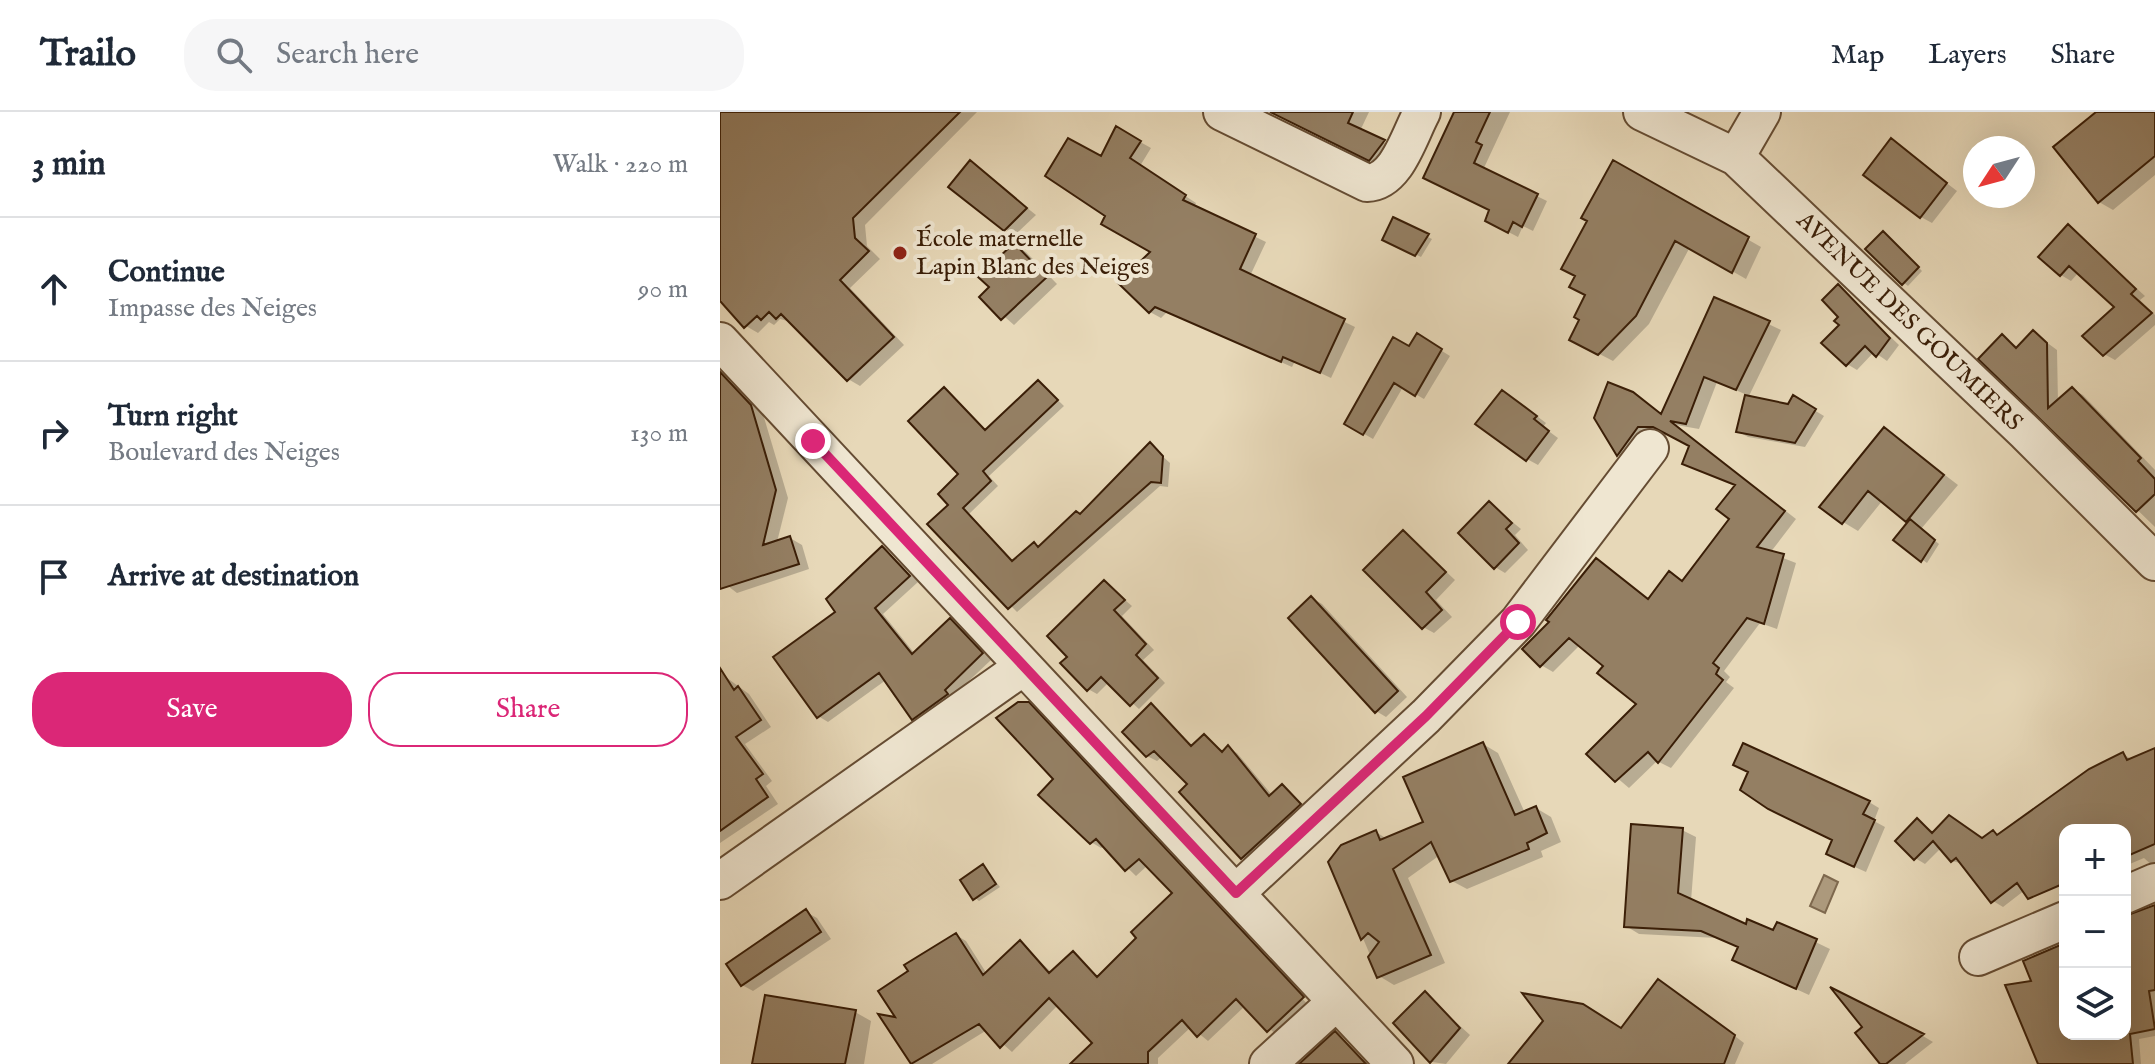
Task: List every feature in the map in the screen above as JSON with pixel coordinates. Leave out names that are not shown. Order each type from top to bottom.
[{"type":"street","points":[[1222,112],[1367,183],[1380,183],[1390,175],[1422,112]]},
{"type":"street","name":"AVENUE DES GOUMIERS","points":[[1642,112],[1736,157],[2026,433],[2155,562]]},
{"type":"street","points":[[1736,157],[1762,112]]},
{"type":"street","points":[[720,341],[1395,1064]]},
{"type":"street","points":[[1236,893],[1426,716],[1518,622],[1650,448]]},
{"type":"street","points":[[720,881],[1023,667]]},
{"type":"street","points":[[2131,892],[2155,882]]},
{"type":"street","points":[[1978,957],[2059,923]]},
{"type":"street","points":[[1268,1064],[1336,1002]]},
{"type":"shaded area","points":[[1824,875],[1838,882],[1825,913],[1810,906]]},
{"type":"building","points":[[720,112],[960,112],[853,218],[855,238],[869,251],[840,280],[894,337],[847,381],[781,314],[776,319],[769,312],[761,320],[757,316],[744,328],[720,301]]},
{"type":"building","points":[[1270,112],[1353,112],[1348,123],[1385,140],[1369,161]]},
{"type":"building","points":[[1454,112],[1490,112],[1476,142],[1482,145],[1474,163],[1538,194],[1522,227],[1513,222],[1508,233],[1485,221],[1489,210],[1423,178]]},
{"type":"building","points":[[2096,112],[2155,112],[2155,156],[2098,203],[2053,147]]},
{"type":"building","points":[[1116,126],[1141,141],[1130,158],[1186,195],[1183,200],[1256,234],[1240,269],[1345,319],[1320,373],[1283,357],[1281,362],[1155,307],[1149,313],[1118,283],[1150,252],[1101,224],[1105,216],[1045,176],[1068,138],[1101,156]]},
{"type":"building","points":[[1891,138],[1947,183],[1920,218],[1863,175]]},
{"type":"building","points":[[970,160],[1027,208],[1004,231],[948,187]]},
{"type":"building","points":[[1613,160],[1749,237],[1732,273],[1675,241],[1636,316],[1598,355],[1569,340],[1579,320],[1574,317],[1585,295],[1569,287],[1575,276],[1561,269],[1587,221],[1581,218]]},
{"type":"building","points":[[1393,217],[1429,234],[1415,256],[1382,240]]},
{"type":"building","points":[[2068,224],[2136,289],[2131,294],[2152,313],[2103,356],[2082,336],[2114,307],[2069,266],[2060,276],[2038,257]]},
{"type":"building","points":[[1883,231],[1919,267],[1902,285],[1865,249]]},
{"type":"building","points":[[1014,243],[1047,277],[1001,320],[979,297],[989,287],[978,277]]},
{"type":"building","points":[[1838,284],[1890,338],[1876,357],[1865,346],[1846,366],[1821,343],[1839,325],[1834,321],[1838,317],[1822,300]]},
{"type":"building","points":[[1714,297],[1770,321],[1736,390],[1704,377],[1686,424],[1670,421],[1785,511],[1757,547],[1784,554],[1764,624],[1747,618],[1713,663],[1719,668],[1716,674],[1723,680],[1658,763],[1648,752],[1615,782],[1586,754],[1636,704],[1597,673],[1603,666],[1569,638],[1540,667],[1522,649],[1549,622],[1546,620],[1596,558],[1648,599],[1669,571],[1682,581],[1729,519],[1716,509],[1735,485],[1682,464],[1689,446],[1653,427],[1638,427],[1617,456],[1594,418],[1608,382],[1633,392],[1661,414]]},
{"type":"building","points":[[2033,330],[2047,343],[2048,408],[2072,387],[2141,458],[2138,461],[2155,479],[2155,494],[2136,512],[1978,359],[2002,334],[2016,348]]},
{"type":"building","points":[[1417,333],[1442,349],[1415,396],[1394,383],[1363,435],[1344,424],[1393,337],[1409,346]]},
{"type":"building","points":[[720,372],[751,405],[776,490],[763,545],[790,536],[799,564],[720,589]]},
{"type":"building","points":[[1038,380],[1058,400],[983,471],[991,481],[963,508],[1012,561],[1034,542],[1038,547],[1076,511],[1080,514],[1150,442],[1163,456],[1161,483],[1151,482],[1008,609],[927,524],[948,505],[938,494],[958,474],[908,421],[944,387],[985,430]]},
{"type":"building","points":[[1502,390],[1537,416],[1534,419],[1549,431],[1526,461],[1475,424]]},
{"type":"building","points":[[1745,395],[1788,404],[1793,395],[1816,409],[1795,443],[1736,432]]},
{"type":"building","points":[[1884,427],[1944,475],[1906,522],[1868,491],[1842,524],[1819,507]]},
{"type":"building","points":[[1489,501],[1512,523],[1506,529],[1519,543],[1494,569],[1458,533]]},
{"type":"building","points":[[1910,519],[1935,540],[1921,562],[1893,540]]},
{"type":"building","points":[[1403,530],[1446,572],[1426,592],[1442,610],[1422,629],[1363,570]]},
{"type":"building","points":[[882,546],[910,576],[875,608],[912,654],[950,618],[983,653],[945,690],[948,694],[912,720],[879,673],[817,718],[773,657],[835,612],[826,599]]},
{"type":"building","points":[[1104,580],[1125,600],[1114,610],[1146,644],[1136,655],[1158,678],[1130,706],[1101,677],[1087,691],[1060,663],[1067,657],[1047,636]]},
{"type":"building","points":[[1311,596],[1398,691],[1375,713],[1288,618]]},
{"type":"building","points":[[720,668],[734,690],[738,686],[761,720],[736,737],[763,774],[756,779],[768,797],[720,831]]},
{"type":"building","points":[[1018,702],[1029,702],[1304,997],[1267,1032],[1236,999],[1197,1037],[1182,1020],[1148,1052],[1148,1064],[1070,1064],[1092,1043],[1049,998],[1000,1048],[979,1024],[911,1064],[878,1014],[895,1017],[878,991],[908,971],[904,965],[956,933],[983,975],[1020,940],[1049,973],[1073,951],[1097,977],[1136,938],[1131,932],[1172,893],[1139,859],[1125,871],[1096,839],[1090,844],[1038,795],[1053,779],[996,718]]},
{"type":"building","points":[[1151,703],[1191,746],[1204,734],[1222,752],[1228,745],[1269,796],[1282,784],[1301,804],[1241,859],[1179,792],[1187,784],[1154,751],[1146,757],[1122,732]]},
{"type":"building","points":[[1483,742],[1515,815],[1536,806],[1547,833],[1527,843],[1529,849],[1450,882],[1431,842],[1393,869],[1431,955],[1377,978],[1368,957],[1379,942],[1368,933],[1361,940],[1328,862],[1341,845],[1376,830],[1380,840],[1423,822],[1403,777]]},
{"type":"building","points":[[1743,743],[1870,801],[1863,814],[1875,820],[1854,867],[1826,854],[1832,840],[1768,809],[1740,790],[1748,772],[1733,765]]},
{"type":"building","points":[[2155,748],[2155,844],[2131,854],[2131,824],[2059,824],[2059,886],[2028,899],[2017,883],[1991,903],[1956,858],[1951,862],[1933,841],[1914,860],[1895,841],[1917,818],[1932,833],[1949,815],[1982,838],[1993,830],[1997,835],[2089,769],[2123,752],[2127,760]]},
{"type":"building","points":[[1631,824],[1683,828],[1678,893],[1746,924],[1747,919],[1773,930],[1777,922],[1817,939],[1796,989],[1732,960],[1738,947],[1701,931],[1624,927]]},
{"type":"building","points":[[983,864],[996,884],[973,900],[960,880]]},
{"type":"building","points":[[2155,905],[2155,990],[2149,991],[2155,1029],[2131,1034],[2131,968],[2131,914]]},
{"type":"building","points":[[806,909],[821,932],[741,986],[726,964]]},
{"type":"building","points":[[2059,946],[2059,1040],[2131,1040],[2133,1064],[2038,1064],[2005,985],[2031,981],[2023,961]]},
{"type":"building","points":[[1658,979],[1735,1035],[1724,1064],[1508,1064],[1543,1021],[1522,993],[1583,1004],[1621,1028]]},
{"type":"building","points":[[1830,987],[1924,1034],[1886,1064],[1880,1064],[1855,1033],[1862,1027]]},
{"type":"building","points":[[1425,991],[1460,1028],[1430,1063],[1393,1023]]},
{"type":"building","points":[[765,995],[856,1010],[845,1064],[752,1064]]},
{"type":"building","points":[[1335,1031],[1366,1064],[1299,1064]]},
{"type":"place","name":"École maternelle Lapin Blanc des Neiges","points":[[900,253]]},
{"type":"route","points":[[813,441],[1236,893],[1426,716],[1518,622]]}]
